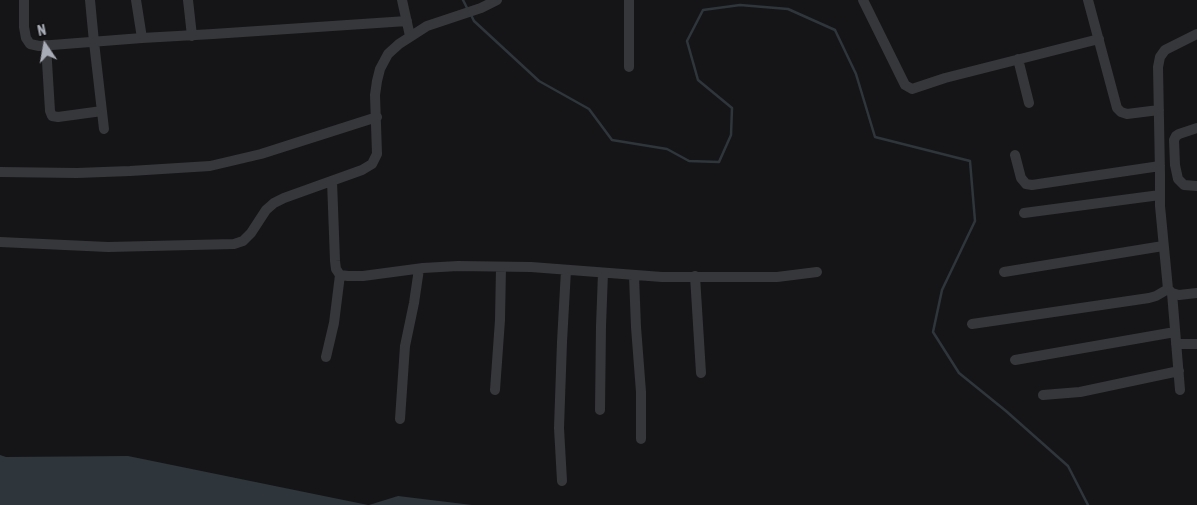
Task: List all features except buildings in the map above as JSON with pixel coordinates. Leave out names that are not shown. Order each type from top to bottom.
[{"type":"street","points":[[24,0],[24,27],[27,42],[34,46],[407,21]]},
{"type":"street","points":[[90,0],[104,129]]},
{"type":"street","points":[[136,0],[142,38]]},
{"type":"street","points":[[188,0],[192,36]]},
{"type":"street","points":[[402,0],[410,36]]},
{"type":"street","points":[[0,242],[108,247],[234,244],[243,241],[251,233],[266,210],[274,203],[362,170],[372,164],[377,154],[375,95],[377,81],[380,69],[388,54],[410,36],[427,26],[481,8],[497,0]]},
{"type":"street","points":[[629,67],[630,0]]},
{"type":"street","points":[[863,0],[905,85],[912,89],[945,78],[1099,39]]},
{"type":"street","points":[[1088,0],[1118,108],[1121,112],[1127,114],[1158,110]]},
{"type":"street","points":[[1180,390],[1160,206],[1158,67],[1160,57],[1165,50],[1197,34]]},
{"type":"street","points":[[46,46],[50,111],[52,116],[58,117],[102,111]]},
{"type":"street","points":[[1018,59],[1029,103]]},
{"type":"street","points":[[0,172],[95,172],[210,166],[261,154],[377,117]]},
{"type":"street","points":[[1197,128],[1179,134],[1174,140],[1175,165],[1178,179],[1184,185],[1197,186]]},
{"type":"street","points":[[1015,156],[1021,178],[1026,184],[1032,185],[1160,166]]},
{"type":"street","points":[[332,181],[335,261],[336,270],[340,275],[363,276],[458,266],[531,267],[662,277],[777,277],[817,272]]},
{"type":"street","points":[[1024,213],[1160,195]]},
{"type":"street","points":[[1004,272],[1164,246]]},
{"type":"street","points":[[495,390],[500,320],[501,267]]},
{"type":"street","points":[[400,419],[405,346],[414,303],[418,269]]},
{"type":"street","points":[[562,481],[559,428],[566,270]]},
{"type":"street","points":[[600,410],[603,273]]},
{"type":"street","points":[[326,357],[334,323],[340,275]]},
{"type":"street","points":[[634,276],[641,392],[641,439]]},
{"type":"street","points":[[695,276],[701,373]]},
{"type":"street","points":[[972,324],[1149,298],[1170,291],[1179,295],[1197,293]]},
{"type":"street","points":[[1015,360],[1175,332]]},
{"type":"street","points":[[1176,344],[1197,344]]},
{"type":"street","points":[[1043,395],[1080,392],[1179,371]]},
{"type":"shaded area","points":[[0,455],[6,457],[128,456],[368,505],[0,505]]},
{"type":"shaded area","points":[[398,496],[472,505],[369,505]]},
{"type":"waterway","points":[[463,0],[468,10]]},
{"type":"waterway","points":[[471,15],[474,21],[539,81],[589,109],[612,140],[667,149],[689,161],[719,162],[731,135],[732,108],[698,80],[687,41],[703,10],[740,5],[788,9],[835,30],[856,74],[875,137],[970,161],[975,221],[942,290],[933,332],[959,373],[1006,411],[1068,466],[1088,505]]}]
